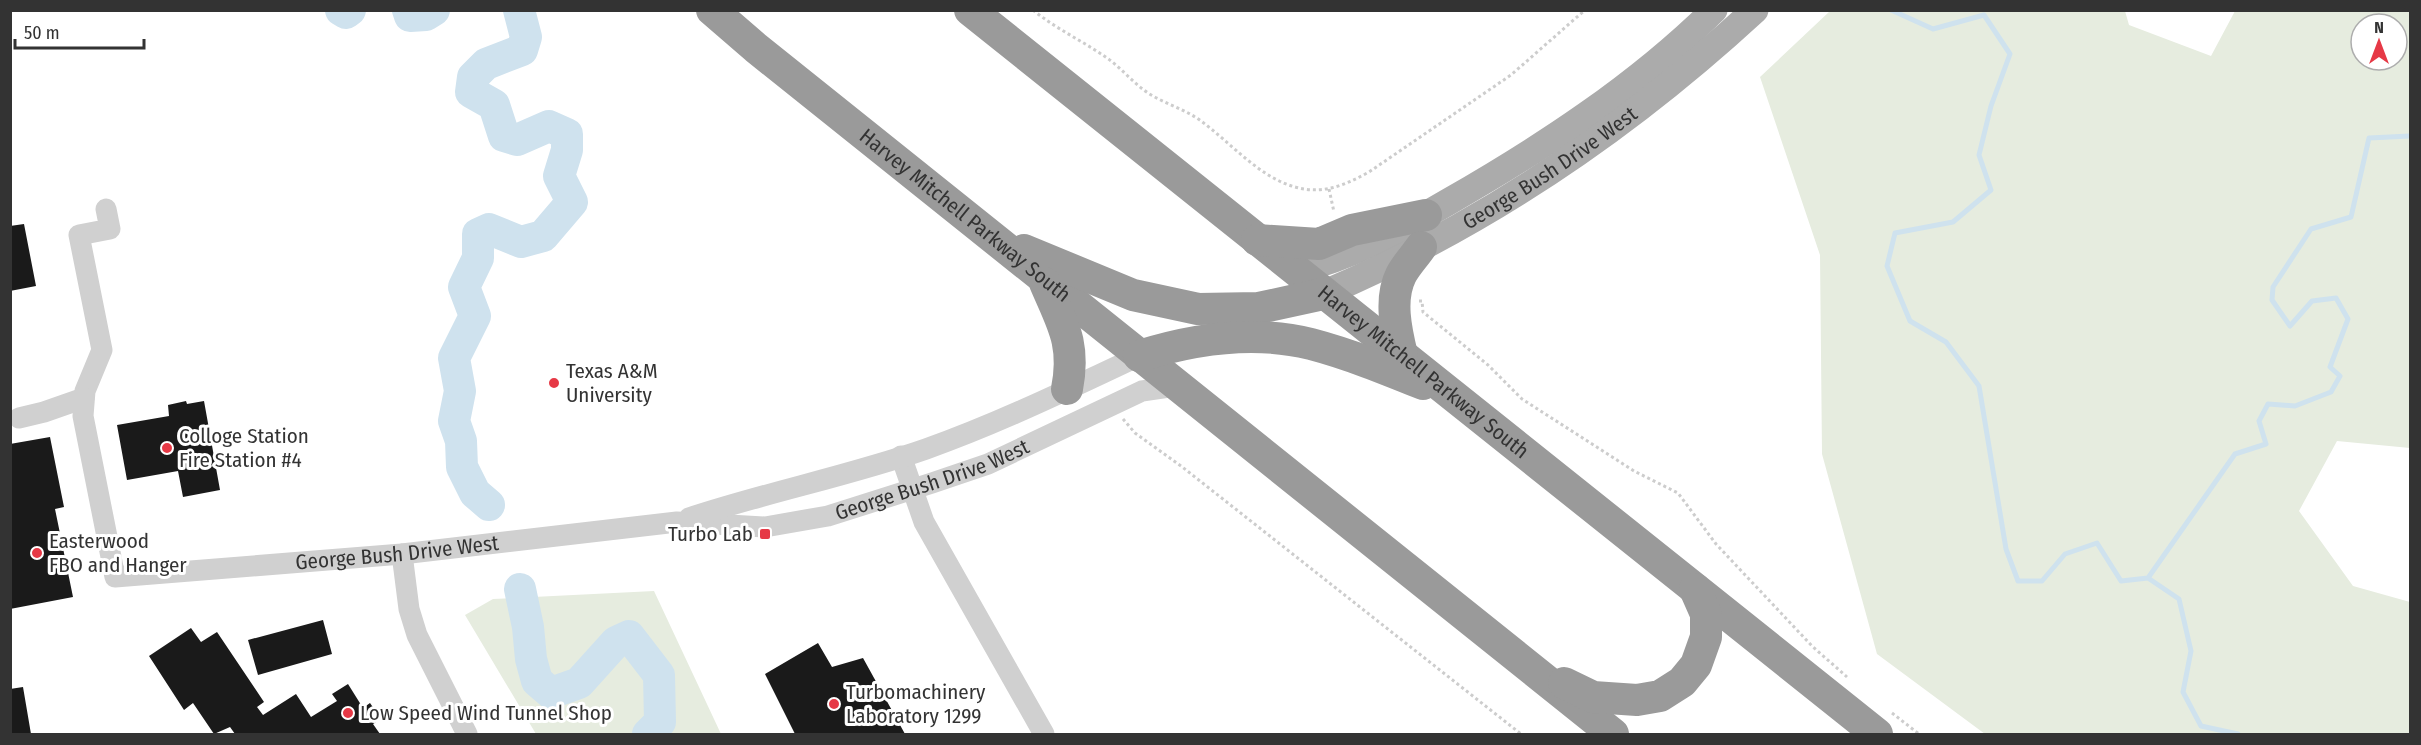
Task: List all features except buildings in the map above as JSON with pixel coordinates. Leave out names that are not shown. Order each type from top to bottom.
[{"type":"highway","name":"Harvey Mitchell Parkway South","points":[[711,10],[1613,735]]},
{"type":"highway","points":[[747,10],[749,34],[756,48]]},
{"type":"highway","name":"Harvey Mitchell Parkway South","points":[[970,10],[1695,590],[1884,723]]},
{"type":"highway","points":[[1257,240],[1318,244],[1352,230],[1426,215]]},
{"type":"highway","points":[[990,236],[1133,295],[1198,309],[1259,308],[1323,294]]},
{"type":"highway","points":[[1402,355],[1396,328],[1394,298],[1401,275],[1421,247]]},
{"type":"highway","points":[[1044,279],[1066,334],[1071,355],[1067,389]]},
{"type":"highway","points":[[1139,356],[1197,341],[1263,338],[1297,342],[1357,358],[1452,395]]},
{"type":"highway","points":[[1531,669],[1593,697],[1637,700],[1660,696],[1682,682],[1696,665],[1703,649],[1706,614],[1695,590]]},
{"type":"main road","name":"George Bush Drive West","points":[[1295,271],[1326,264],[1352,253],[1426,215],[1500,172],[1630,82],[1714,10]]},
{"type":"main road","name":"George Bush Drive West","points":[[1323,294],[1456,230],[1593,144],[1682,75],[1755,10]]},
{"type":"street","points":[[19,418],[84,398],[102,350],[79,235],[110,229],[106,209]]},
{"type":"street","name":"George Bush Drive West","points":[[677,522],[739,501],[901,456],[981,428],[1139,356]]},
{"type":"street","name":"George Bush Drive West","points":[[84,398],[83,416],[115,577],[402,554],[677,522],[765,527],[828,516],[988,464],[1142,392],[1176,386]]},
{"type":"street","points":[[901,456],[924,522],[1044,735]]},
{"type":"street","points":[[402,554],[409,609],[417,635],[467,735]]},
{"type":"path","points":[[1033,10],[1105,57],[1153,96],[1183,109],[1202,122],[1281,182],[1311,190],[1329,189],[1346,184],[1369,172],[1511,75],[1561,34],[1584,10]]},
{"type":"path","points":[[1329,189],[1331,205],[1337,220]]},
{"type":"path","points":[[1411,301],[1422,302],[1423,312],[1488,365],[1522,399],[1634,471],[1678,493],[1716,544],[1812,646],[1854,682]]},
{"type":"path","points":[[1115,404],[1135,433],[1181,466],[1521,735]]},
{"type":"path","points":[[1884,723],[1919,735]]},
{"type":"shaded area","points":[[1830,11],[2125,11],[2129,25],[2211,56],[2235,11],[2410,11],[2410,448],[2337,441],[2299,511],[2353,586],[2410,602],[2410,734],[1985,734],[1877,654],[1822,454],[1820,255],[1760,77]]},
{"type":"shaded area","points":[[654,591],[721,734],[536,734],[465,615],[493,599]]},
{"type":"waterway","points":[[341,10],[346,13],[350,10]]},
{"type":"waterway","points":[[408,10],[410,16],[426,15],[434,10]]},
{"type":"waterway","points":[[489,505],[475,493],[462,467],[461,441],[454,421],[460,391],[454,358],[475,316],[464,287],[478,258],[478,234],[489,229],[521,242],[543,236],[572,202],[559,176],[567,150],[567,134],[549,126],[517,140],[504,136],[494,105],[471,92],[473,77],[486,64],[522,50],[526,37],[519,10]]},
{"type":"waterway","points":[[1891,10],[1933,29],[1984,15],[2010,54],[1991,106],[1979,155],[1991,190],[1953,222],[1895,233],[1887,266],[1910,321],[1946,342],[1979,386],[2006,549],[2018,581],[2042,581],[2065,554],[2097,543],[2121,581],[2148,578]]},
{"type":"waterway","points":[[2238,734],[2201,726],[2183,692],[2191,651],[2179,599],[2148,578],[2235,454],[2266,444],[2259,421],[2268,404],[2295,406],[2331,392],[2340,376],[2330,367],[2348,319],[2336,298],[2312,301],[2290,326],[2272,300],[2273,287],[2311,229],[2351,217],[2369,138],[2410,136]]},
{"type":"waterway","points":[[520,589],[528,627],[531,659],[537,681],[551,693],[579,683],[616,642],[629,636],[659,675],[660,722],[648,734]]},
{"type":"place","name":"Texas A&M University","points":[[554,383]]},
{"type":"place","name":"Colloge Station Fire Station #4","points":[[167,448]]},
{"type":"place","name":"Turbo Lab","points":[[765,534]]},
{"type":"place","name":"Easterwood FBO and Hanger","points":[[37,553]]},
{"type":"place","name":"Turbomachinery Laboratory 1299","points":[[834,704]]},
{"type":"place","name":"Low Speed Wind Tunnel Shop","points":[[348,713]]}]
